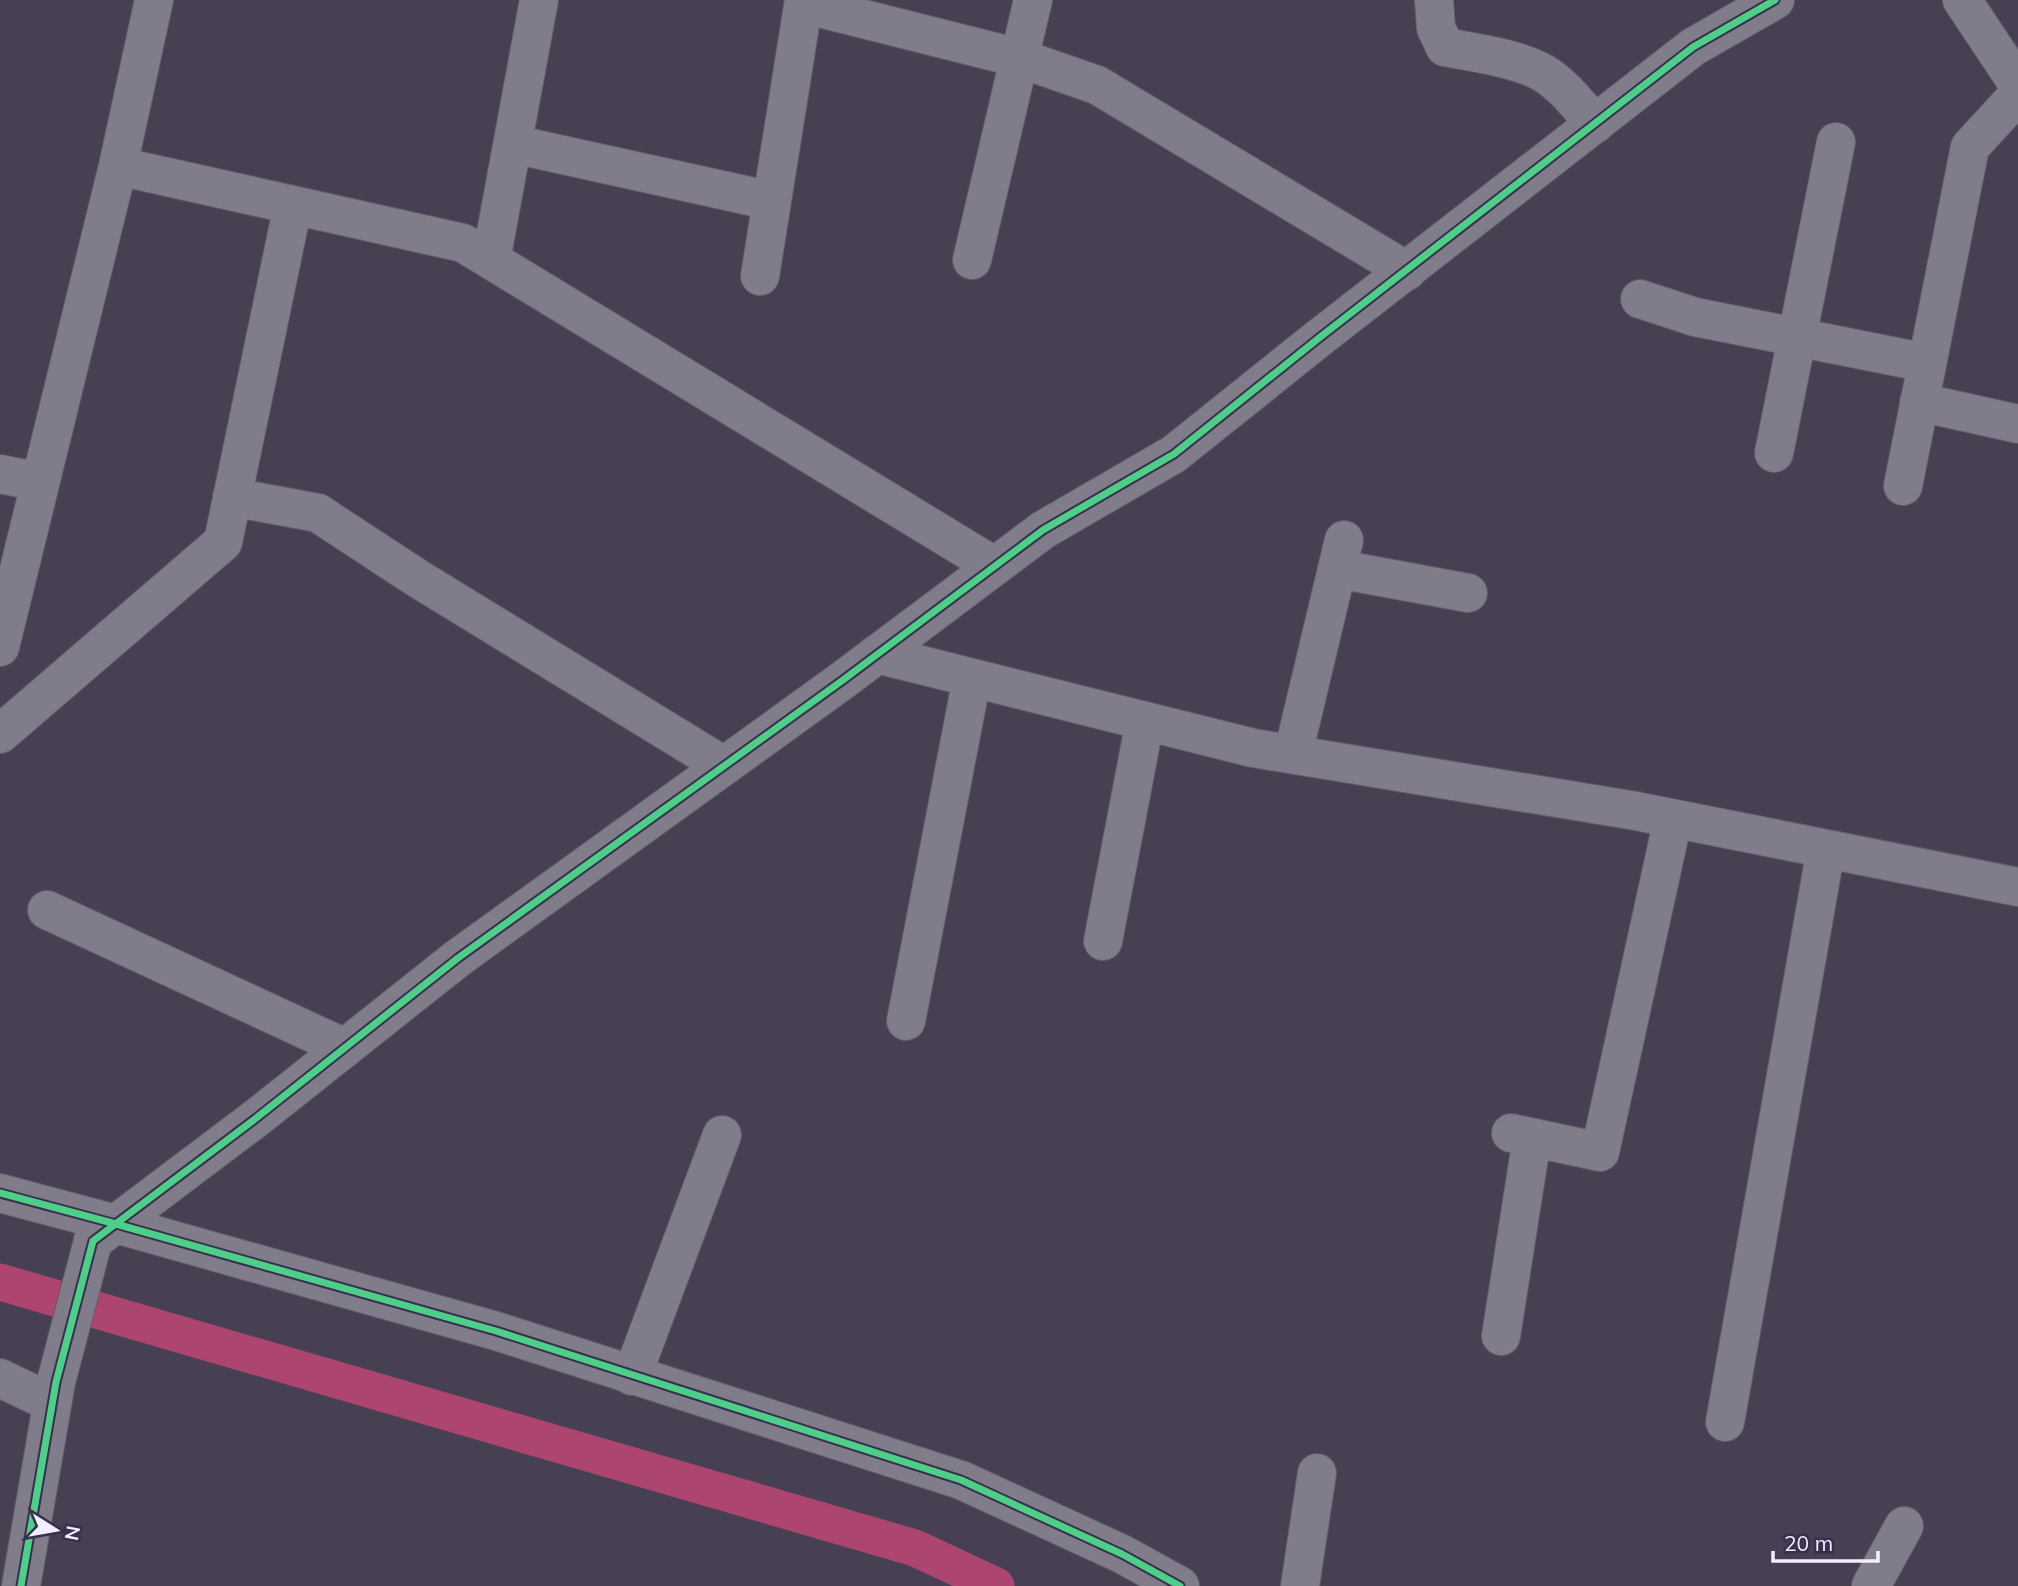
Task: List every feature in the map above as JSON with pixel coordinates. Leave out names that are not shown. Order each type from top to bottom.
[{"type":"street","points":[[0,647],[118,166],[154,0]]},
{"type":"street","points":[[491,260],[540,0]]},
{"type":"street","points":[[972,260],[1033,0]]},
{"type":"street","points":[[1434,0],[1436,27],[1446,47],[1500,58],[1543,73],[1557,83],[1595,124]]},
{"type":"street","points":[[21,1586],[54,1392],[105,1232],[255,1119],[458,958],[724,766],[1043,530],[1174,454],[1693,47],[1775,0]]},
{"type":"street","points":[[1962,0],[2018,84]]},
{"type":"street","points":[[760,276],[804,2],[1019,58],[1097,85],[1407,271]]},
{"type":"street","points":[[1903,486],[1970,147],[2018,95]]},
{"type":"street","points":[[1774,453],[1836,142]]},
{"type":"street","points":[[513,144],[772,201]]},
{"type":"street","points":[[118,166],[463,243],[994,566]]},
{"type":"street","points":[[0,734],[223,542],[293,205]]},
{"type":"street","points":[[1640,299],[1695,317],[1927,363]]},
{"type":"street","points":[[1919,402],[2018,424]]},
{"type":"street","points":[[0,474],[40,482]]},
{"type":"street","points":[[233,496],[318,513],[417,578],[724,766]]},
{"type":"street","points":[[1293,754],[1341,554],[1468,593]]},
{"type":"street","points":[[877,654],[1252,748],[1674,819],[2018,887]]},
{"type":"street","points":[[906,1021],[972,678]]},
{"type":"street","points":[[1102,942],[1145,721]]},
{"type":"street","points":[[1501,1336],[1522,1135],[1600,1152],[1674,819]]},
{"type":"street","points":[[1725,1422],[1826,849]]},
{"type":"street","points":[[47,910],[345,1048]]},
{"type":"street","points":[[632,1376],[722,1135]]},
{"type":"street","points":[[0,1193],[105,1232],[496,1331],[961,1480],[1122,1554],[1180,1586]]},
{"type":"street","points":[[0,1378],[54,1392]]},
{"type":"street","points":[[1300,1586],[1317,1473]]},
{"type":"street","points":[[1871,1586],[1904,1526]]},
{"type":"waterway","points":[[0,1282],[915,1548],[996,1586]]},
{"type":"cycle path","points":[[21,1586],[56,1382],[93,1241],[255,1119],[458,958],[843,680],[1043,530],[1174,454],[1693,47],[1775,0]]},
{"type":"cycle path","points":[[0,1193],[496,1331],[961,1480],[1122,1554],[1180,1586]]}]
